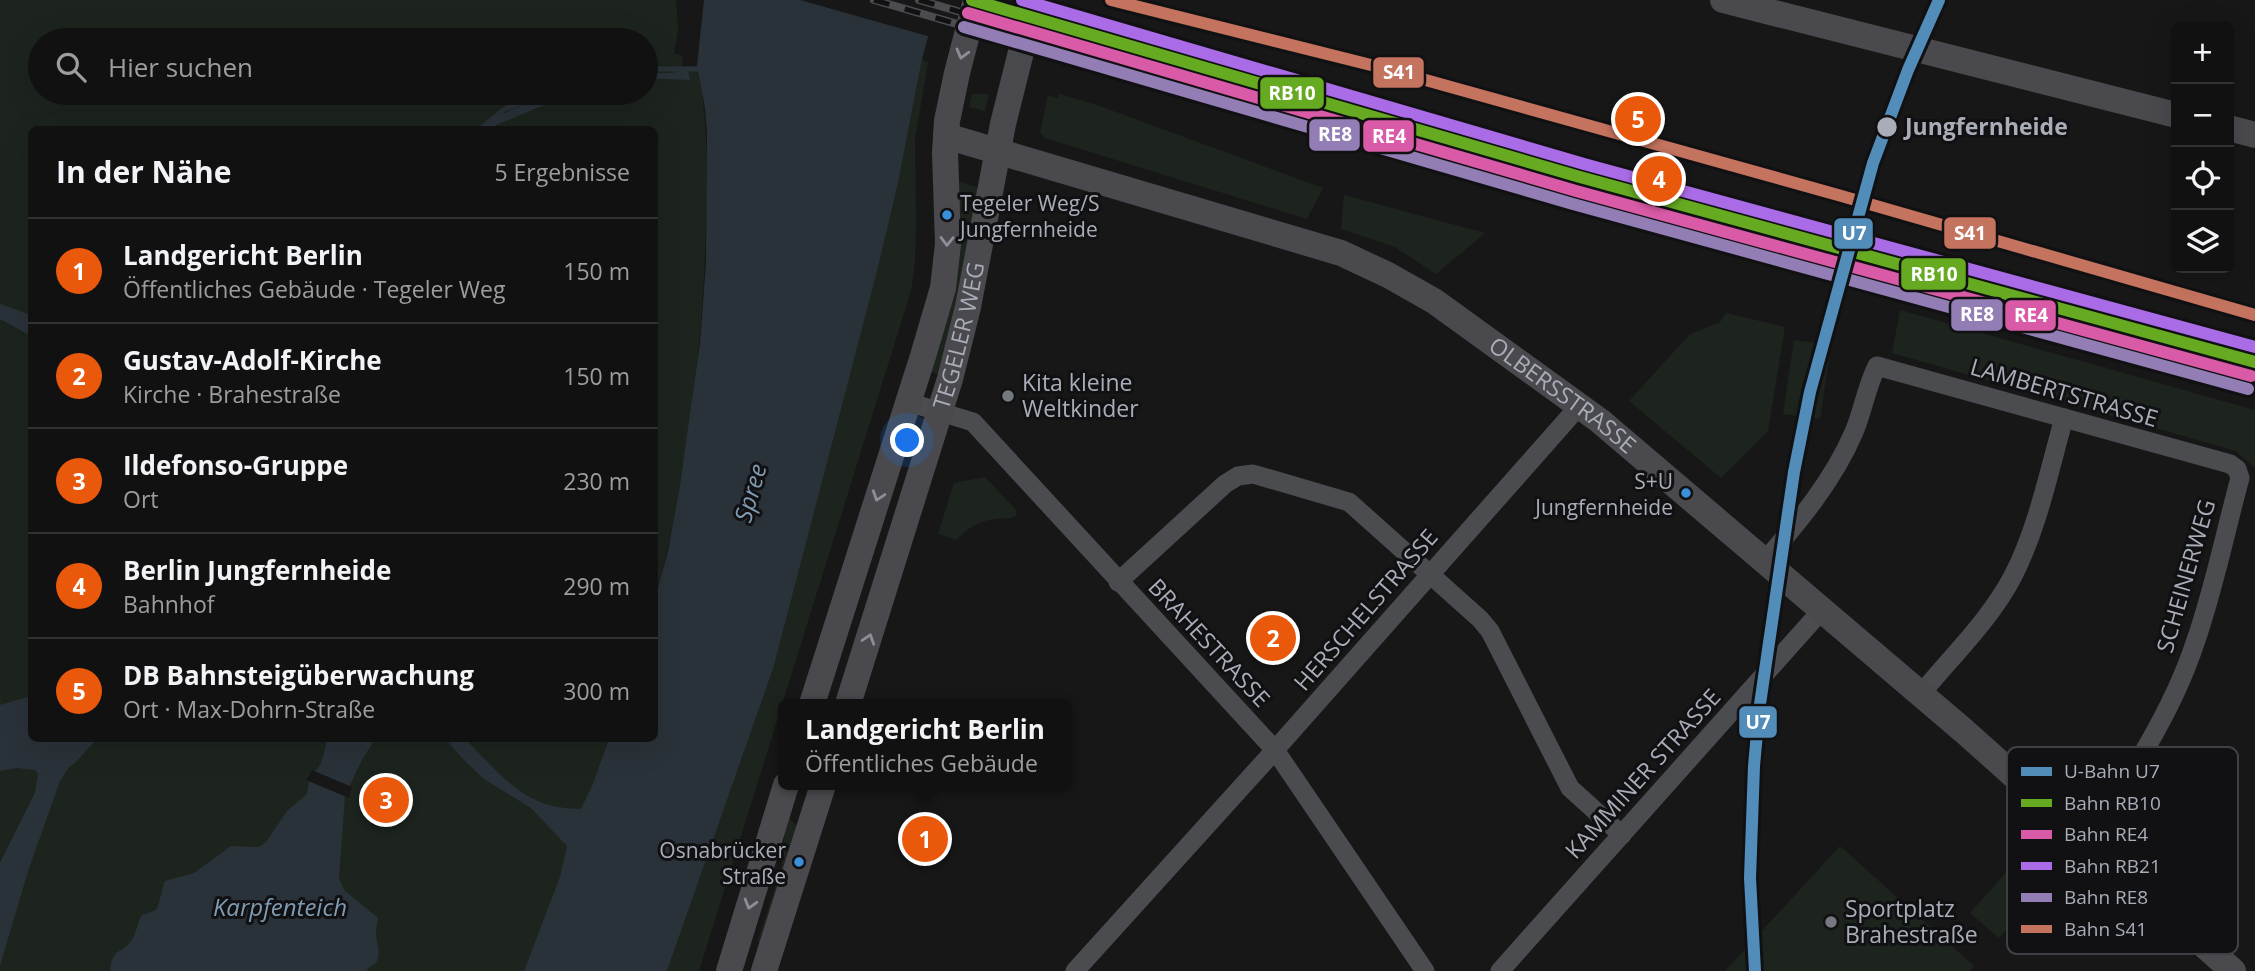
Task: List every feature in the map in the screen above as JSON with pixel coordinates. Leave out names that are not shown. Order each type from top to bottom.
[{"type":"main road","name":"TEGELER WEG","points":[[814,699],[931,331],[944,277],[947,244],[946,136],[957,73],[976,0]]},
{"type":"main road","name":"TEGELER WEG","points":[[850,699],[940,411],[968,307],[998,151],[1034,0]]},
{"type":"main road","points":[[1723,0],[2171,114]]},
{"type":"main road","points":[[2234,129],[2255,135]]},
{"type":"main road","name":"OLBERSSTRASSE","points":[[946,136],[1341,253],[1434,301],[1580,405],[2007,770]]},
{"type":"main road","points":[[729,971],[784,790]]},
{"type":"main road","points":[[764,971],[821,790]]},
{"type":"main road","name":"OLBERSSTRASSE","points":[[2215,954],[2234,971]]},
{"type":"street","name":"LAMBERTSTRASSE","points":[[1765,561],[1806,512],[1831,475],[1854,432],[1877,366],[2230,464],[2237,469]]},
{"type":"street","name":"BRAHESTRASSE","points":[[908,402],[973,422],[1275,750],[1425,971]]},
{"type":"street","name":"HERSCHELSTRASSE","points":[[1075,971],[1275,750],[1580,405]]},
{"type":"street","points":[[1921,694],[1980,625],[2012,576],[2036,519],[2064,418]]},
{"type":"street","name":"SCHEINERWEG","points":[[2145,747],[2184,671],[2205,612],[2240,478],[2237,469]]},
{"type":"street","points":[[1118,582],[1225,484],[1238,476],[1253,474],[1349,502],[1430,573],[1490,631],[1570,788],[1622,835]]},
{"type":"street","name":"KAMMINER STRASSE","points":[[1500,971],[1822,610]]},
{"type":"shaded area","points":[[0,0],[676,0],[678,29],[674,53],[683,56],[682,67],[697,66],[703,103],[706,158],[705,244],[700,333],[690,422],[673,525],[658,587],[658,126],[28,126],[28,742],[608,742],[567,844],[562,875],[551,908],[524,971],[0,971]]},
{"type":"shaded area","points":[[922,59],[928,63],[915,138],[915,263],[911,291],[784,699],[778,699],[778,718],[699,971],[667,971],[773,669],[898,183]]},
{"type":"shaded area","points":[[972,94],[989,94],[985,111],[969,107]]},
{"type":"shaded area","points":[[1059,94],[1097,105],[1323,188],[1307,219],[1045,138],[1040,133],[1048,95],[1058,98]]},
{"type":"shaded area","points":[[954,180],[980,188],[942,375],[927,371]]},
{"type":"shaded area","points":[[1344,195],[1485,233],[1436,274],[1395,247],[1341,229]]},
{"type":"shaded area","points":[[1900,310],[2255,410],[2255,468],[2236,451],[1892,353]]},
{"type":"shaded area","points":[[1726,313],[1785,327],[1768,431],[1721,478],[1629,401],[1690,334],[1720,322]]},
{"type":"shaded area","points":[[1794,340],[1831,345],[1820,419],[1783,414]]},
{"type":"shaded area","points":[[985,477],[1016,510],[1016,516],[978,524],[956,540],[938,534],[954,483]]},
{"type":"shaded area","points":[[788,817],[799,828],[764,944],[757,942],[782,866]]},
{"type":"shaded area","name":"Sportplatz Brahestraße","points":[[1840,846],[1974,966],[1970,971],[1725,971]]},
{"type":"shaded area","points":[[2007,871],[2007,929],[1999,938],[1970,913]]},
{"type":"water","name":"Spree","points":[[704,0],[938,0],[922,59],[898,183],[877,271],[773,669],[667,971],[524,971],[560,877],[567,846],[531,808],[484,779],[448,742],[468,742],[503,777],[529,797],[561,808],[581,809],[608,742],[658,742],[658,587],[668,551],[680,485],[700,343],[706,263],[707,131],[697,66]]},
{"type":"water","points":[[688,71],[690,80],[658,79],[658,73]]},
{"type":"water","points":[[523,105],[544,105],[494,126],[480,126]]},
{"type":"water","points":[[0,304],[28,314],[28,334],[0,319]]},
{"type":"water","points":[[28,697],[28,742],[94,742],[69,767],[60,781],[28,871],[0,966],[0,863],[35,793],[38,774],[35,770],[17,768],[0,771],[0,705]]},
{"type":"water","name":"Karpfenteich","points":[[326,742],[373,742],[345,795],[339,878],[345,891],[378,918],[376,936],[379,955],[376,962],[367,971],[110,971],[115,954],[131,941],[142,915],[156,910],[165,881],[194,873],[231,846],[259,847],[266,842],[287,811],[307,794],[310,775],[320,764]]},
{"type":"pier","points":[[800,0],[941,0],[931,37]]},
{"type":"pier","points":[[312,770],[352,787],[349,798],[306,780]]},
{"type":"waterway","points":[[658,69],[703,69]]},
{"type":"waterway","points":[[484,126],[505,109],[515,105]]},
{"type":"railway","points":[[874,0],[1741,250],[2255,389]]},
{"type":"railway","points":[[919,0],[1744,239],[2168,355]]},
{"type":"metro line","name":"U7","points":[[1755,971],[1750,878],[1754,766],[1759,711],[1794,472],[1810,392],[1873,163],[1908,70],[1939,0]]},
{"type":"rail line","name":"RB10","points":[[972,0],[1580,177],[2255,362]]},
{"type":"rail line","name":"RB21","points":[[1022,0],[1584,164],[2255,347]]},
{"type":"rail line","name":"S41","points":[[1111,0],[1379,67],[2255,315]]},
{"type":"rail line","name":"RE4","points":[[968,13],[1576,191],[2251,376]]},
{"type":"rail line","name":"RE8","points":[[964,27],[1573,204],[2248,389]]},
{"type":"place","name":"DB Bahnsteigüberwachung","points":[[1638,119]]},
{"type":"place","name":"Jungfernheide","points":[[1887,127]]},
{"type":"place","name":"Berlin Jungfernheide","points":[[1659,179]]},
{"type":"place","name":"Tegeler Weg/S Jungfernheide","points":[[947,215]]},
{"type":"place","name":"Kita kleine Weltkinder","points":[[1008,396]]},
{"type":"place","name":"S+U Jungfernheide","points":[[1686,493]]},
{"type":"place","name":"Gustav-Adolf-Kirche","points":[[1273,638]]},
{"type":"place","name":"Ildefonso-Gruppe","points":[[386,800]]},
{"type":"place","name":"Landgericht Berlin","points":[[925,839]]},
{"type":"place","name":"Osnabrücker Straße","points":[[799,862]]},
{"type":"place","name":"Sportplatz Brahestraße","points":[[1831,922]]}]
